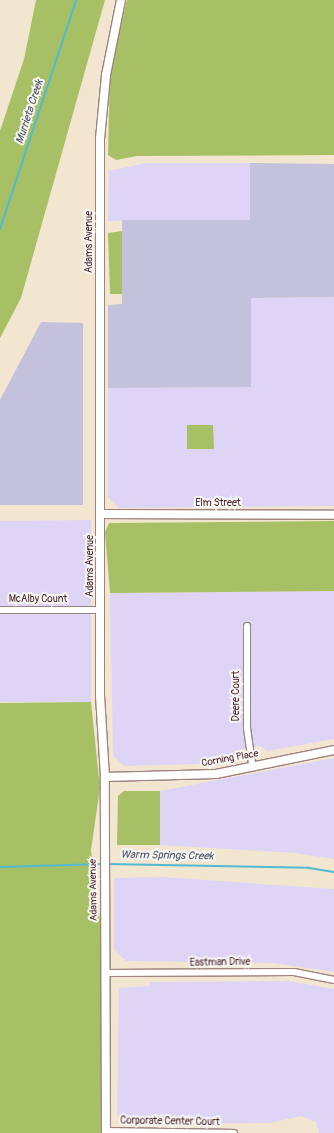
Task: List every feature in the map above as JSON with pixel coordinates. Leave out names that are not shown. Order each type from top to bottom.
[{"type":"street","name":"Adams Avenue","points":[[106,1132],[106,972],[104,874],[105,777],[100,610],[100,140],[106,75],[121,0]]},
{"type":"street","name":"Elm Street","points":[[101,514],[334,514]]},
{"type":"street","name":"McAlby Count","points":[[0,610],[100,610]]},
{"type":"street","name":"Deere Court","points":[[247,626],[247,728],[252,765]]},
{"type":"street","name":"Corning Place","points":[[105,777],[216,774],[252,765],[334,750]]},
{"type":"street","name":"Eastman Drive","points":[[106,972],[294,972],[334,980]]},
{"type":"street","name":"Corporate Center Court","points":[[106,1132],[234,1133]]},
{"type":"shaded area","points":[[146,163],[250,163],[251,220],[108,221],[109,171]]},
{"type":"shaded area","points":[[250,163],[334,164],[334,297],[251,298],[251,387],[108,388],[108,305],[122,304],[122,220],[250,220]]},
{"type":"shaded area","points":[[334,297],[334,506],[119,508],[108,497],[108,388],[251,387],[251,298]]},
{"type":"shaded area","points":[[41,322],[83,323],[83,505],[0,505],[0,400]]},
{"type":"shaded area","points":[[91,520],[91,702],[0,702],[0,521]]},
{"type":"shaded area","points":[[334,591],[334,739],[267,751],[260,746],[244,748],[235,757],[201,764],[124,766],[113,756],[110,593]]},
{"type":"shaded area","points":[[334,758],[334,859],[295,853],[160,845],[160,791]]},
{"type":"shaded area","points":[[163,877],[334,889],[334,972],[274,963],[126,961],[114,950],[114,878]]},
{"type":"shaded area","points":[[289,981],[334,989],[334,1133],[319,1133],[316,1122],[301,1116],[270,1123],[124,1124],[117,1114],[119,988],[149,986],[150,982]]},
{"type":"green space","points":[[36,0],[105,0],[21,298],[0,338],[0,131],[24,59]]},
{"type":"green space","points":[[127,0],[334,0],[334,155],[137,156],[116,160],[108,155],[110,70]]},
{"type":"green space","points":[[122,231],[122,294],[110,294],[108,233]]},
{"type":"green space","points":[[187,425],[213,425],[214,449],[187,449]]},
{"type":"green space","points":[[334,521],[334,591],[110,593],[105,532],[109,523]]},
{"type":"green space","points":[[91,702],[100,788],[91,850],[101,929],[102,1133],[0,1133],[0,703]]},
{"type":"green space","points":[[124,791],[160,791],[160,845],[117,845],[118,796]]},
{"type":"waterway","name":"Murrieta Creek","points":[[0,229],[76,0]]},
{"type":"waterway","name":"Warm Springs Creek","points":[[0,867],[103,864]]},
{"type":"waterway","name":"Warm Springs Creek","points":[[108,864],[309,868],[334,872]]}]
